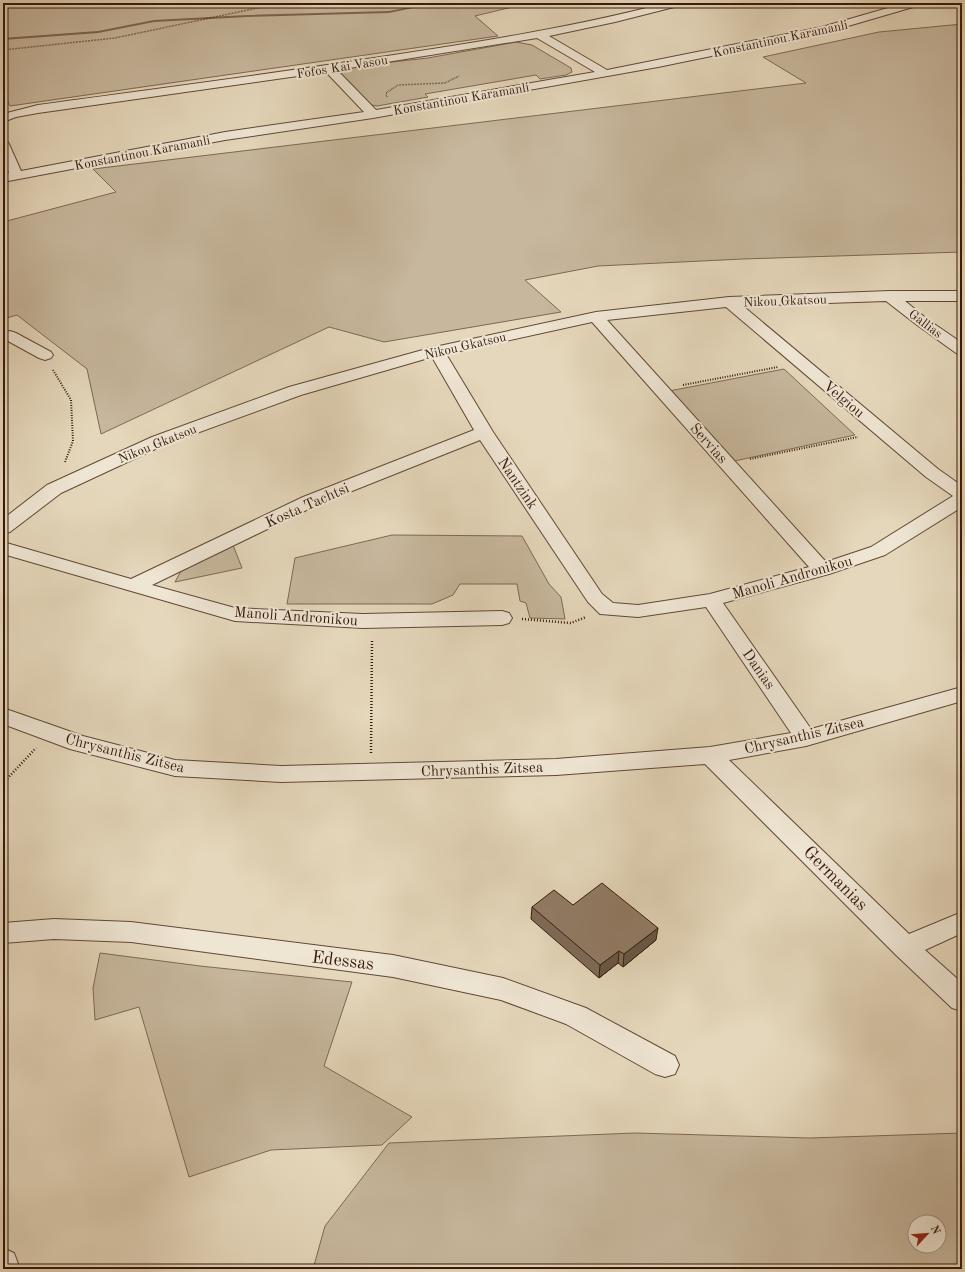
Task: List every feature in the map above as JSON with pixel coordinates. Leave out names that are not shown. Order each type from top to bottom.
[{"type":"street","name":"Fofos Kai Vasou","points":[[3,118],[13,114],[38,109],[329,69],[540,35],[629,17],[678,3]]},
{"type":"street","name":"Konstantinou Karamanli","points":[[3,178],[225,136],[373,114],[658,64],[824,30],[916,3]]},
{"type":"street","points":[[540,35],[605,73]]},
{"type":"street","points":[[329,69],[373,114]]},
{"type":"street","points":[[3,144],[17,176]]},
{"type":"street","name":"Nikou Gkatsou","points":[[3,528],[54,488],[158,441],[294,391],[436,351],[596,317],[729,302],[890,296],[962,296]]},
{"type":"street","name":"Gallias","points":[[890,296],[922,322],[962,350]]},
{"type":"street","name":"Velgiou","points":[[729,302],[932,473],[962,494]]},
{"type":"street","name":"Servias","points":[[596,317],[822,570]]},
{"type":"street","points":[[3,338],[10,336],[45,355]]},
{"type":"street","name":"Nantzink","points":[[436,351],[484,432],[595,598],[607,609]]},
{"type":"street","name":"Kosta Tachtsi","points":[[133,586],[310,501],[484,432]]},
{"type":"street","name":"Manoli Andronikou","points":[[607,609],[638,611],[711,600],[822,570],[878,551],[962,500]]},
{"type":"street","name":"Manoli Andronikou","points":[[3,548],[235,614],[372,621],[502,618]]},
{"type":"street","name":"Danias","points":[[711,600],[806,738]]},
{"type":"street","name":"Chrysanthis Zitsea","points":[[3,716],[78,743],[175,768],[281,774],[370,772],[556,767],[710,755],[806,738],[962,694]]},
{"type":"street","name":"Germanias","points":[[710,755],[905,947],[962,1000]]},
{"type":"street","points":[[905,947],[962,922]]},
{"type":"street","name":"Edessas","points":[[3,933],[54,929],[131,932],[393,966],[503,989],[576,1016],[665,1065]]},
{"type":"street","points":[[3,1264],[4,1269]]},
{"type":"path","points":[[3,50],[123,37],[281,3]]},
{"type":"path","points":[[404,108],[387,97],[386,93],[398,84],[445,83],[458,76]]},
{"type":"path","points":[[45,355],[71,400],[73,441],[54,488]]},
{"type":"path","points":[[661,389],[801,363]]},
{"type":"path","points":[[728,464],[883,432]]},
{"type":"path","points":[[502,618],[571,623],[607,609]]},
{"type":"path","points":[[370,772],[372,621]]},
{"type":"path","points":[[3,783],[50,733]]},
{"type":"shaded area","points":[[3,3],[529,3],[475,16],[498,36],[10,106],[3,92]]},
{"type":"shaded area","points":[[962,24],[962,252],[743,259],[598,266],[525,280],[561,312],[384,342],[329,327],[101,434],[87,369],[17,315],[3,319],[3,222],[116,192],[93,169],[806,83],[763,57],[879,32]]},
{"type":"shaded area","points":[[516,42],[532,45],[571,68],[572,72],[566,75],[540,79],[536,75],[425,94],[428,97],[377,106],[366,104],[336,72],[347,67],[428,58]]},
{"type":"shaded area","points":[[784,369],[855,435],[730,462],[669,391]]},
{"type":"shaded area","points":[[392,535],[522,536],[549,584],[561,597],[565,619],[530,618],[526,603],[520,601],[517,584],[460,584],[453,595],[432,604],[287,604],[295,558]]},
{"type":"shaded area","points":[[233,545],[242,568],[175,582],[181,571]]},
{"type":"shaded area","points":[[100,953],[200,966],[352,982],[324,1066],[412,1117],[382,1145],[271,1150],[189,1177],[139,1007],[95,1020],[93,988]]},
{"type":"shaded area","points":[[635,1133],[810,1138],[962,1133],[962,1269],[313,1269],[325,1226],[389,1143]]},
{"type":"building","points":[[602,883],[658,928],[624,954],[619,951],[600,965],[532,907],[554,890],[573,905]]},
{"type":"waterway","points":[[3,39],[98,32],[154,21],[247,16],[389,12],[435,3]]}]
